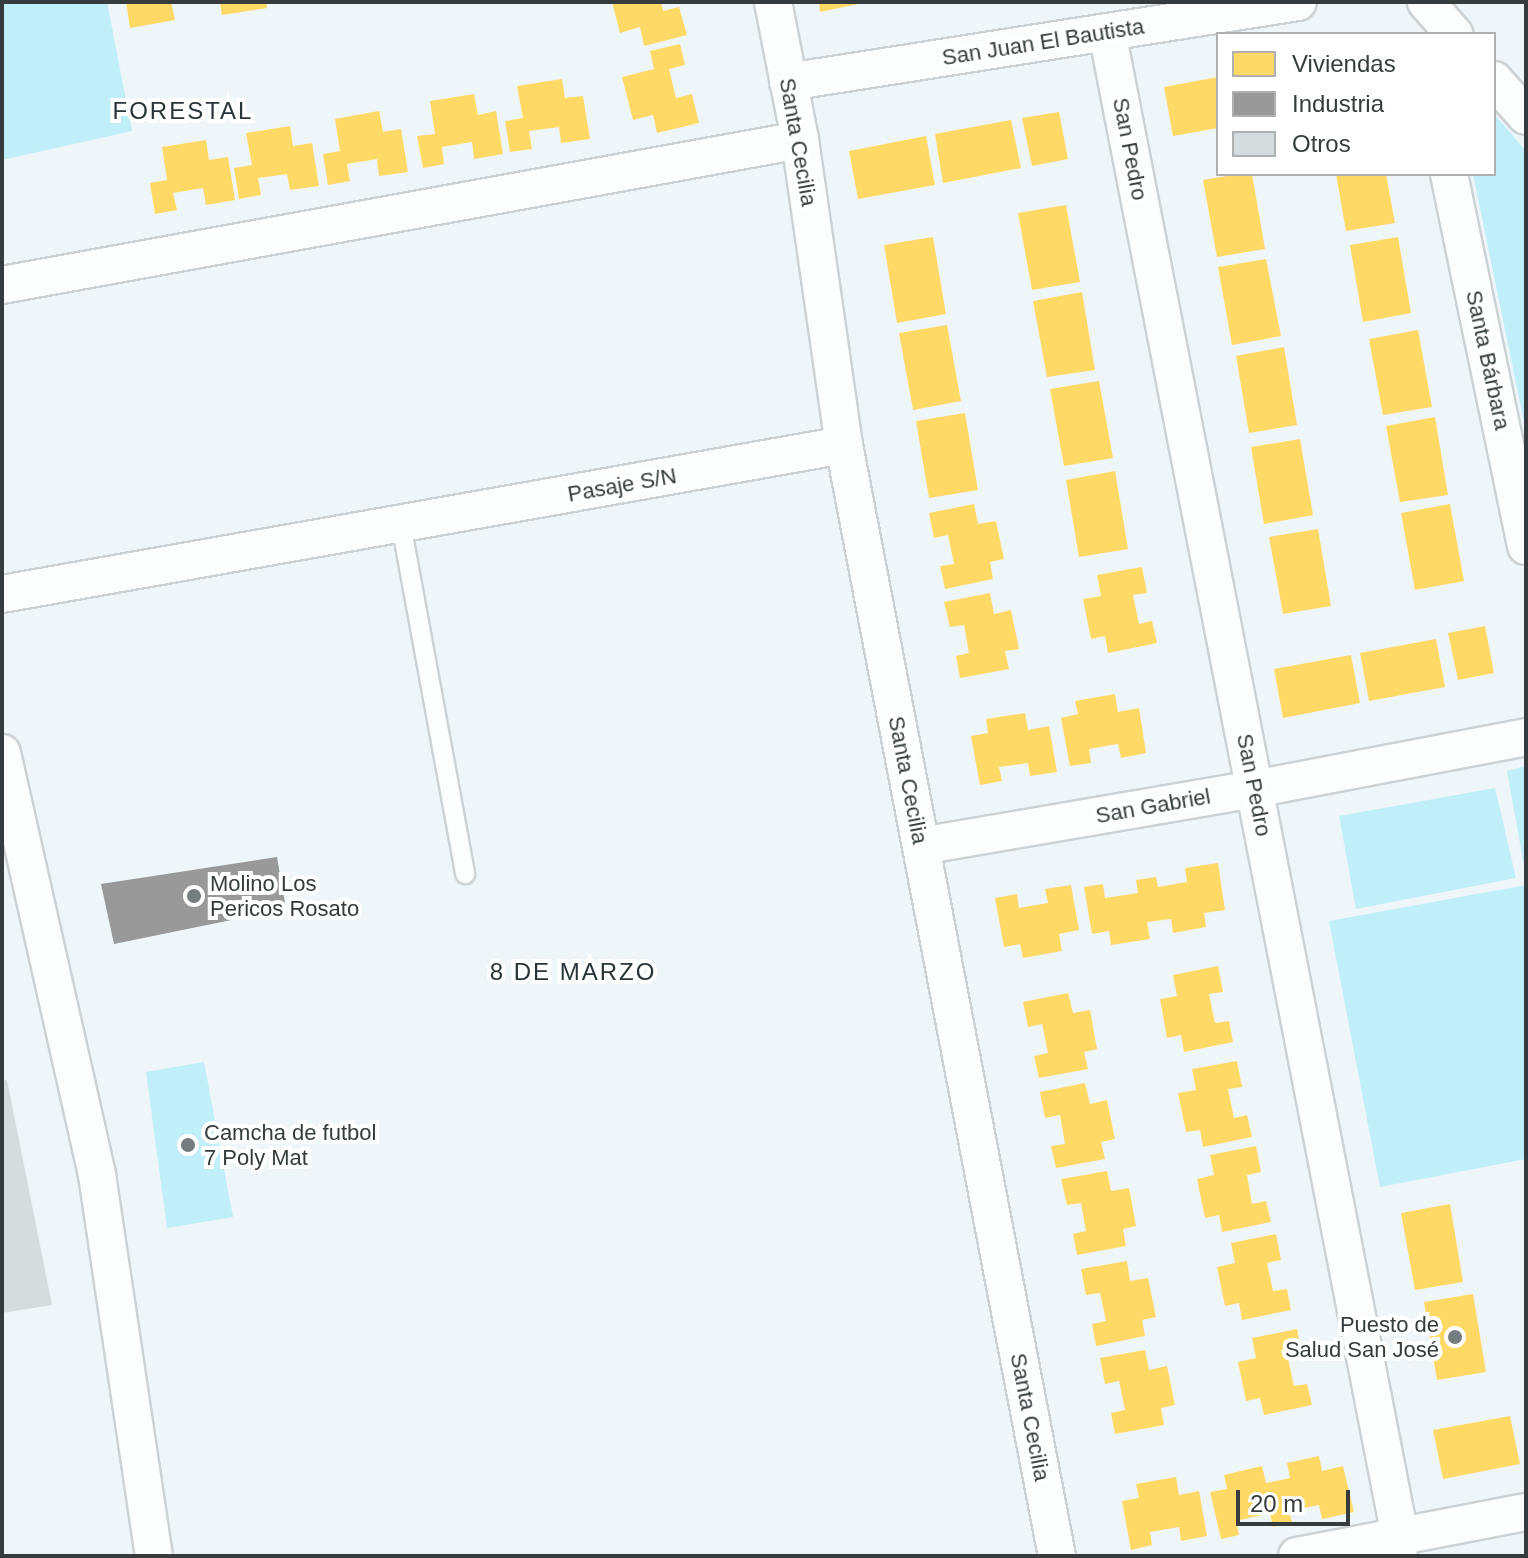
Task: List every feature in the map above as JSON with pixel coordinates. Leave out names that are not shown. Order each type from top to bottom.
[{"type":"street","name":"Santa Cecilia","points":[[773,2],[800,140],[844,445],[1057,1556]]},
{"type":"street","name":"San Juan El Bautista","points":[[788,82],[1298,2]]},
{"type":"street","points":[[1414,2],[1420,32]]},
{"type":"street","points":[[1426,2],[1452,32]]},
{"type":"street","name":"San Pedro","points":[[1107,32],[1399,1547]]},
{"type":"street","points":[[1496,82],[1526,116]]},
{"type":"street","points":[[2,285],[800,140]]},
{"type":"street","name":"Santa Bárbara","points":[[1449,176],[1526,546]]},
{"type":"street","name":"Pasaje S/N","points":[[2,594],[844,445]]},
{"type":"street","name":"San Gabriel","points":[[921,846],[1254,789],[1526,737]]},
{"type":"street","points":[[2,753],[97,1175],[154,1556]]},
{"type":"street","points":[[1297,1556],[1399,1547],[1526,1512]]},
{"type":"lane","points":[[401,524],[465,874]]},
{"type":"shaded area","points":[[2,2],[107,2],[132,131],[2,160]]},
{"type":"shaded area","points":[[1496,116],[1526,151],[1526,432],[1473,176],[1496,176]]},
{"type":"shaded area","points":[[1526,766],[1526,877],[1507,771]]},
{"type":"shaded area","points":[[1495,788],[1516,878],[1356,909],[1339,816]]},
{"type":"shaded area","points":[[1526,885],[1526,1159],[1380,1187],[1329,921]]},
{"type":"shaded area","name":"Camcha de futbol 7 Poly Mat","points":[[204,1062],[233,1217],[167,1228],[146,1072]]},
{"type":"building: Viviendas","points":[[126,2],[171,2],[175,20],[130,28]]},
{"type":"building: Viviendas","points":[[220,2],[266,2],[267,8],[222,15]]},
{"type":"building: Viviendas","points":[[612,2],[661,2],[663,11],[679,7],[687,35],[644,46],[640,27],[620,33]]},
{"type":"building: Viviendas","points":[[819,2],[863,2],[863,3],[820,12]]},
{"type":"building: Viviendas","points":[[680,44],[685,65],[669,69],[676,98],[692,94],[699,123],[657,133],[653,115],[633,120],[622,77],[654,69],[650,51]]},
{"type":"building: Viviendas","points":[[1216,77],[1216,128],[1173,136],[1164,87]]},
{"type":"building: Viviendas","points":[[562,79],[565,98],[583,96],[590,139],[561,143],[559,127],[529,131],[532,149],[510,152],[505,121],[523,118],[517,86]]},
{"type":"building: Viviendas","points":[[474,94],[478,115],[496,111],[503,154],[474,159],[472,142],[442,147],[444,164],[423,168],[417,136],[435,134],[430,101]]},
{"type":"building: Viviendas","points":[[379,111],[383,132],[401,129],[408,172],[379,176],[377,159],[347,164],[350,181],[328,185],[323,154],[340,151],[335,119]]},
{"type":"building: Viviendas","points":[[1059,112],[1068,159],[1032,166],[1022,118]]},
{"type":"building: Viviendas","points":[[1011,120],[1021,168],[943,183],[935,134]]},
{"type":"building: Viviendas","points":[[290,126],[293,146],[312,143],[319,186],[290,190],[287,174],[258,178],[261,195],[239,199],[234,168],[252,165],[246,133]]},
{"type":"building: Viviendas","points":[[926,136],[935,185],[858,199],[849,151]]},
{"type":"building: Viviendas","points":[[206,140],[209,160],[228,157],[235,200],[206,205],[203,188],[173,193],[177,210],[155,214],[150,183],[167,180],[162,147]]},
{"type":"building: Viviendas","points":[[1252,176],[1265,249],[1217,257],[1203,180]]},
{"type":"building: Viviendas","points":[[1336,176],[1386,176],[1395,223],[1346,231]]},
{"type":"building: Viviendas","points":[[1066,205],[1080,282],[1032,290],[1018,213]]},
{"type":"building: Viviendas","points":[[933,237],[946,314],[897,323],[884,245]]},
{"type":"building: Viviendas","points":[[1398,237],[1411,313],[1363,322],[1350,245]]},
{"type":"building: Viviendas","points":[[1266,259],[1281,336],[1232,345],[1218,267]]},
{"type":"building: Viviendas","points":[[1082,292],[1095,370],[1047,377],[1033,301]]},
{"type":"building: Viviendas","points":[[947,325],[961,401],[913,410],[899,333]]},
{"type":"building: Viviendas","points":[[1418,330],[1432,407],[1383,415],[1369,339]]},
{"type":"building: Viviendas","points":[[1284,347],[1297,425],[1249,433],[1236,356]]},
{"type":"building: Viviendas","points":[[1099,381],[1113,458],[1064,466],[1050,389]]},
{"type":"building: Viviendas","points":[[965,413],[978,490],[929,498],[916,421]]},
{"type":"building: Viviendas","points":[[1435,417],[1448,495],[1400,502],[1386,426]]},
{"type":"building: Viviendas","points":[[1300,439],[1313,515],[1264,524],[1251,447]]},
{"type":"building: Viviendas","points":[[1115,471],[1128,549],[1079,557],[1066,480]]},
{"type":"building: Viviendas","points":[[974,504],[978,524],[996,521],[1004,559],[990,562],[993,579],[945,589],[940,566],[954,564],[948,535],[934,538],[929,513]]},
{"type":"building: Viviendas","points":[[1450,504],[1464,581],[1415,590],[1401,513]]},
{"type":"building: Viviendas","points":[[1318,529],[1331,606],[1283,614],[1269,537]]},
{"type":"building: Viviendas","points":[[1142,567],[1147,593],[1133,595],[1139,624],[1152,621],[1157,643],[1108,653],[1105,636],[1091,639],[1083,599],[1101,596],[1097,575]]},
{"type":"building: Viviendas","points":[[990,593],[994,614],[1011,610],[1019,649],[1005,651],[1009,669],[960,678],[956,656],[969,653],[964,625],[950,627],[944,602]]},
{"type":"building: Viviendas","points":[[1485,626],[1494,673],[1458,680],[1448,633]]},
{"type":"building: Viviendas","points":[[1436,639],[1445,687],[1369,701],[1360,653]]},
{"type":"building: Viviendas","points":[[1351,655],[1360,703],[1283,718],[1274,669]]},
{"type":"building: Viviendas","points":[[1115,694],[1118,712],[1139,708],[1146,753],[1121,758],[1118,744],[1089,749],[1091,763],[1070,766],[1061,718],[1078,714],[1075,701]]},
{"type":"building: Viviendas","points":[[1025,713],[1028,730],[1049,726],[1057,772],[1030,776],[1028,763],[999,767],[1002,781],[980,785],[971,736],[988,733],[986,719]]},
{"type":"building: Viviendas","points":[[1218,863],[1225,910],[1204,913],[1206,927],[1173,933],[1171,919],[1147,922],[1150,939],[1111,945],[1109,931],[1092,934],[1084,887],[1103,884],[1105,898],[1138,893],[1136,880],[1156,877],[1158,887],[1187,882],[1185,868]]},
{"type":"building: Viviendas","points":[[1071,885],[1079,930],[1059,934],[1062,951],[1023,958],[1020,944],[1004,947],[995,898],[1017,894],[1019,908],[1048,903],[1045,889]]},
{"type":"building: Viviendas","points":[[1218,966],[1223,992],[1209,994],[1215,1023],[1229,1021],[1233,1042],[1184,1052],[1181,1035],[1167,1038],[1160,999],[1177,996],[1173,975]]},
{"type":"building: Viviendas","points":[[1068,993],[1073,1013],[1090,1010],[1097,1049],[1084,1052],[1088,1069],[1039,1078],[1034,1056],[1048,1053],[1042,1024],[1028,1027],[1023,1002]]},
{"type":"building: Viviendas","points":[[1237,1061],[1242,1087],[1228,1089],[1234,1118],[1247,1115],[1252,1137],[1203,1147],[1200,1130],[1186,1132],[1178,1093],[1196,1090],[1192,1069]]},
{"type":"building: Viviendas","points":[[1085,1083],[1090,1104],[1107,1100],[1115,1139],[1101,1142],[1105,1159],[1056,1168],[1051,1146],[1065,1144],[1060,1115],[1045,1118],[1040,1092]]},
{"type":"building: Viviendas","points":[[1256,1146],[1261,1172],[1247,1175],[1252,1204],[1266,1201],[1271,1222],[1222,1232],[1219,1215],[1205,1218],[1197,1179],[1214,1175],[1210,1155]]},
{"type":"building: Viviendas","points":[[1107,1171],[1111,1191],[1129,1188],[1136,1226],[1123,1229],[1126,1246],[1077,1255],[1073,1234],[1086,1231],[1081,1203],[1067,1205],[1061,1179]]},
{"type":"building: Viviendas","points":[[1450,1204],[1463,1282],[1415,1290],[1401,1213]]},
{"type":"building: Viviendas","points":[[1276,1234],[1281,1260],[1267,1263],[1273,1291],[1287,1289],[1291,1310],[1242,1320],[1239,1303],[1225,1306],[1217,1267],[1235,1263],[1231,1243]]},
{"type":"building: Viviendas","points":[[1127,1261],[1130,1281],[1148,1278],[1156,1317],[1142,1320],[1145,1336],[1096,1346],[1092,1324],[1106,1321],[1100,1293],[1086,1295],[1081,1269]]},
{"type":"building: Viviendas","name":"Puesto de Salud San José","points":[[1473,1294],[1486,1372],[1437,1380],[1424,1302]]},
{"type":"building: Viviendas","points":[[1297,1329],[1302,1355],[1288,1358],[1294,1386],[1307,1384],[1312,1405],[1264,1415],[1260,1398],[1246,1401],[1238,1362],[1256,1358],[1252,1338]]},
{"type":"building: Viviendas","points":[[1145,1350],[1149,1370],[1167,1366],[1175,1405],[1161,1408],[1164,1425],[1115,1434],[1111,1413],[1125,1410],[1119,1381],[1105,1384],[1100,1358]]},
{"type":"building: Viviendas","points":[[1510,1416],[1520,1464],[1443,1479],[1433,1430]]},
{"type":"building: Viviendas","points":[[1319,1456],[1322,1471],[1343,1466],[1354,1512],[1322,1519],[1319,1505],[1289,1511],[1292,1522],[1273,1527],[1270,1513],[1236,1521],[1239,1535],[1221,1539],[1210,1492],[1227,1489],[1224,1475],[1262,1466],[1266,1483],[1290,1478],[1287,1463]]},
{"type":"building: Viviendas","points":[[1176,1477],[1179,1495],[1199,1491],[1207,1536],[1181,1541],[1179,1527],[1150,1532],[1152,1545],[1131,1550],[1122,1501],[1139,1498],[1136,1484]]},
{"type":"building: Industria","name":"Molino Los Pericos Rosato","points":[[277,857],[286,909],[114,944],[101,884]]},
{"type":"building: Otros","points":[[7,1080],[52,1305],[2,1313],[2,1081]]},
{"type":"place","name":"Molino Los Pericos Rosato","points":[[194,896]]},
{"type":"place","name":"Camcha de futbol 7 Poly Mat","points":[[188,1145]]},
{"type":"place","name":"Puesto de Salud San José","points":[[1455,1337]]},
{"type":"district","name":"FORESTAL","points":[[183,111]]},
{"type":"district","name":"8 DE MARZO","points":[[573,972]]}]
